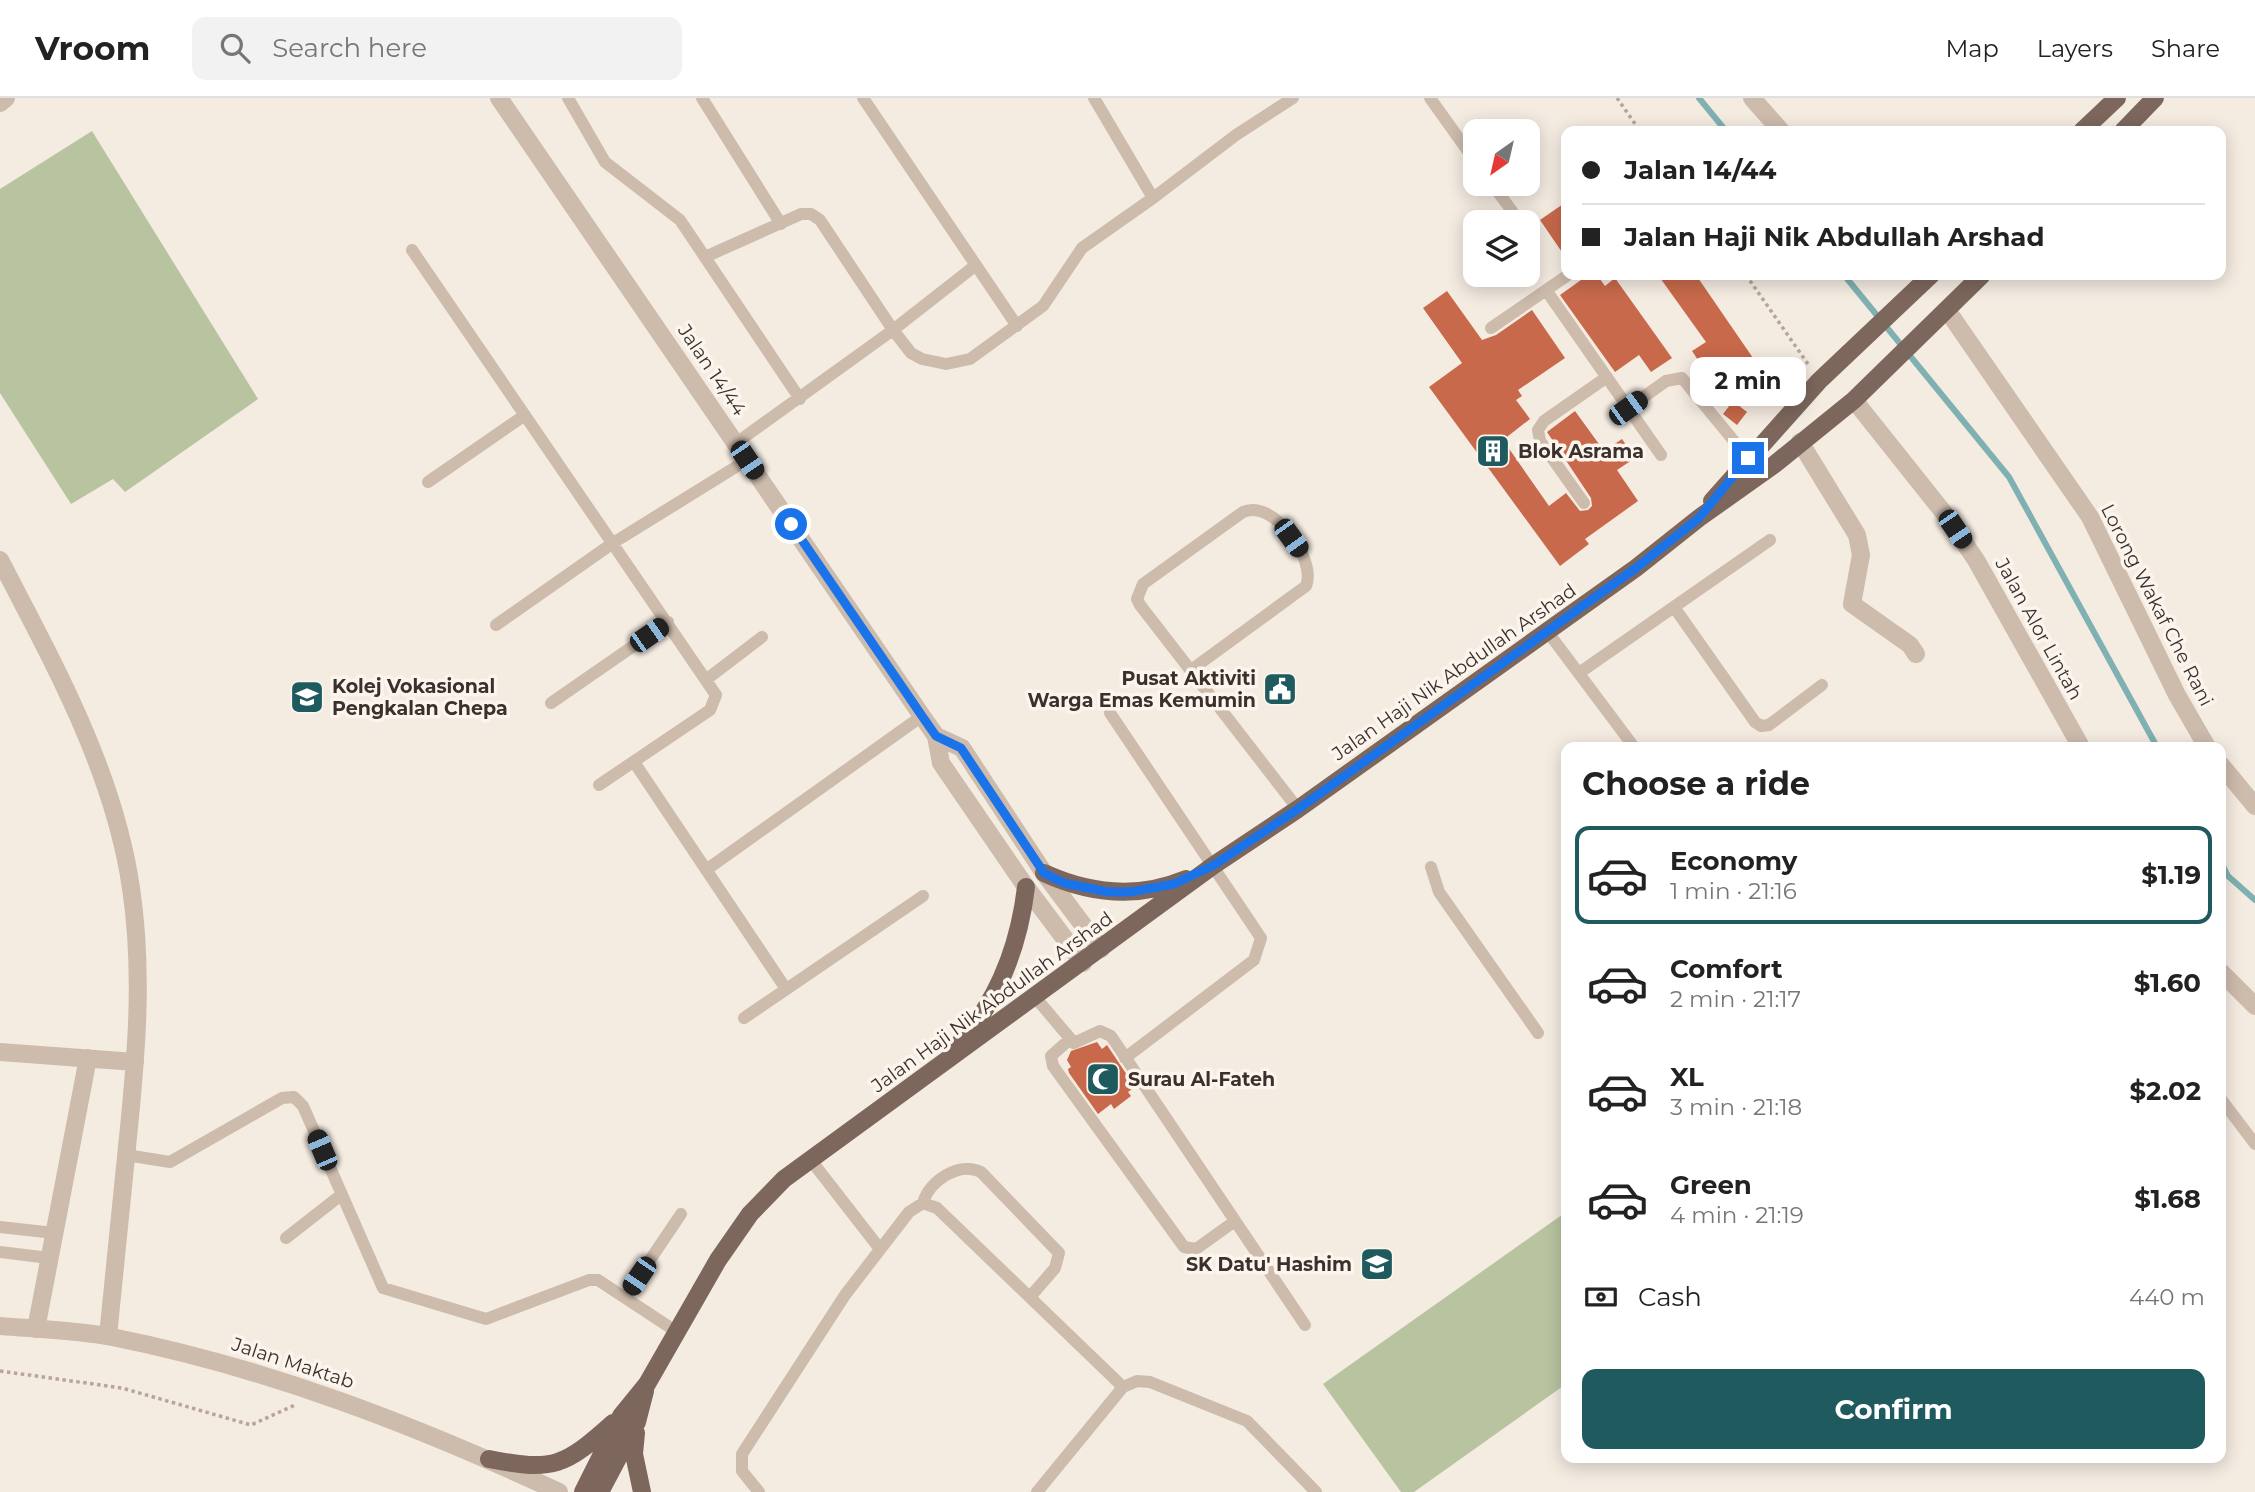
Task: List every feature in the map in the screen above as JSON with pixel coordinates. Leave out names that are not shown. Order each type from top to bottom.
[{"type":"main road","points":[[2087,126],[2117,98]]},
{"type":"main road","points":[[2128,126],[2155,98]]},
{"type":"main road","name":"Jalan Haji Nik Abdullah Arshad","points":[[1699,518],[1748,458],[1819,380],[1921,280]]},
{"type":"main road","name":"Jalan Haji Nik Abdullah Arshad","points":[[583,1492],[629,1419],[718,1260],[750,1214],[784,1179],[1214,865],[1298,809],[1636,568],[1699,518],[1775,464],[1859,395],[1977,280]]},
{"type":"main road","points":[[1044,873],[1086,888],[1130,892],[1174,884],[1214,865]]},
{"type":"main road","points":[[920,1080],[969,1032],[994,995],[1013,954],[1026,887]]},
{"type":"main road","points":[[489,1460],[526,1466],[546,1466],[565,1461],[629,1419],[642,1492]]},
{"type":"main road","name":"Jalan Haji Nik Abdullah Arshad","points":[[600,1492],[629,1419]]},
{"type":"street","points":[[0,103],[6,98]]},
{"type":"street","name":"Jalan 14/44","points":[[499,98],[936,736],[941,763],[1026,887],[1083,963]]},
{"type":"street","points":[[1754,99],[1777,126]]},
{"type":"street","name":"Lorong Wakaf Che Rani","points":[[1947,310],[2090,517],[2177,695],[2204,742]]},
{"type":"street","name":"Jalan Alor Lintah","points":[[1859,395],[1976,560],[2078,742]]},
{"type":"street","points":[[1800,442],[1857,535],[1861,555],[1852,604],[1863,615],[1910,645],[1916,653]]},
{"type":"street","points":[[0,561],[61,678],[110,802],[131,887],[139,974],[135,1062],[108,1336]]},
{"type":"street","name":"Jalan 14/44","points":[[936,736],[961,748],[1044,873],[1101,949]]},
{"type":"street","points":[[2226,771],[2255,806]]},
{"type":"street","points":[[2226,977],[2255,1006]]},
{"type":"street","points":[[0,1052],[135,1062]]},
{"type":"street","points":[[36,1329],[88,1058]]},
{"type":"street","name":"Jalan Maktab","points":[[0,1325],[108,1336],[214,1359],[363,1408],[559,1492]]},
{"type":"lane","points":[[568,98],[605,162],[678,216],[800,399]]},
{"type":"lane","points":[[702,98],[781,224]]},
{"type":"lane","points":[[863,98],[1017,326]]},
{"type":"lane","points":[[1094,98],[1153,198]]},
{"type":"lane","points":[[705,257],[806,213],[816,216],[911,353],[934,363],[946,364],[970,359],[1048,301],[1077,252],[1236,135],[1293,98]]},
{"type":"lane","points":[[1430,98],[1463,144]]},
{"type":"lane","points":[[412,250],[716,695],[714,706],[599,785]]},
{"type":"lane","points":[[736,443],[800,399],[976,265]]},
{"type":"lane","points":[[1491,328],[1561,280]]},
{"type":"lane","points":[[1546,290],[1661,454]]},
{"type":"lane","points":[[1584,503],[1540,441],[1538,430],[1544,421],[1607,377]]},
{"type":"lane","points":[[1628,408],[1666,381],[1682,378],[1748,458]]},
{"type":"lane","points":[[428,482],[525,415]]},
{"type":"lane","points":[[496,625],[614,543],[747,460]]},
{"type":"lane","points":[[1191,670],[1306,586],[1306,561],[1273,516],[1251,509],[1243,512],[1139,588],[1140,604],[1298,809]]},
{"type":"lane","points":[[1579,673],[1770,540]]},
{"type":"lane","points":[[1674,607],[1755,722],[1761,726],[1769,725],[1822,685]]},
{"type":"lane","points":[[551,703],[668,622]]},
{"type":"lane","points":[[1547,631],[1630,742]]},
{"type":"lane","points":[[707,679],[762,637]]},
{"type":"lane","points":[[1110,713],[1260,932],[1259,952],[1254,960],[1125,1058]]},
{"type":"lane","points":[[706,870],[922,716]]},
{"type":"lane","points":[[634,762],[786,989]]},
{"type":"lane","points":[[1431,867],[1439,892],[1538,1033]]},
{"type":"lane","points":[[744,1018],[923,896]]},
{"type":"lane","points":[[1035,997],[1069,1040],[1078,1044],[1094,1033],[1106,1032],[1305,1325]]},
{"type":"lane","points":[[1069,1040],[1054,1052],[1051,1059],[1053,1066],[1184,1247],[1196,1249],[1236,1221]]},
{"type":"lane","points":[[126,1155],[170,1162],[282,1098],[294,1097],[303,1105],[378,1281],[387,1290],[486,1319],[594,1279],[677,1332]]},
{"type":"lane","points":[[2226,1106],[2255,1144]]},
{"type":"lane","points":[[810,1159],[880,1249]]},
{"type":"lane","points":[[759,1492],[742,1471],[742,1454],[845,1295],[909,1212],[923,1203],[930,1188],[953,1171],[972,1168],[981,1172],[1059,1253],[1055,1268],[1030,1297]]},
{"type":"lane","points":[[286,1238],[341,1195]]},
{"type":"lane","points":[[923,1203],[937,1208],[1123,1387]]},
{"type":"lane","points":[[625,1297],[681,1214]]},
{"type":"lane","points":[[0,1227],[54,1233]]},
{"type":"lane","points":[[0,1252],[49,1258]]},
{"type":"lane","points":[[1037,1492],[1123,1387],[1137,1381],[1150,1382],[1247,1421],[1316,1492]]},
{"type":"path","points":[[1617,98],[1637,126]]},
{"type":"path","points":[[1749,280],[1819,380]]},
{"type":"path","points":[[0,1371],[122,1388],[251,1425],[319,1394]]},
{"type":"green space","points":[[92,131],[258,399],[125,492],[113,479],[71,504],[0,393],[0,189]]},
{"type":"green space","points":[[1561,1216],[1561,1388],[1414,1492],[1401,1492],[1323,1384]]},
{"type":"building","points":[[1561,205],[1561,251],[1540,220]]},
{"type":"building","points":[[1581,280],[1601,280],[1605,286],[1616,280],[1672,358],[1651,372],[1639,355],[1615,372],[1560,295]]},
{"type":"building","points":[[1662,280],[1699,280],[1753,358],[1729,375],[1736,384],[1721,394],[1692,351],[1706,342]]},
{"type":"building","points":[[1447,291],[1482,340],[1496,335],[1532,310],[1565,358],[1518,390],[1522,396],[1516,400],[1530,419],[1503,440],[1549,506],[1566,493],[1580,511],[1588,510],[1592,506],[1591,498],[1547,432],[1575,411],[1604,451],[1622,439],[1635,458],[1617,470],[1638,501],[1585,539],[1589,544],[1560,566],[1429,387],[1462,363],[1423,308]]},
{"type":"building","points":[[1733,401],[1747,412],[1737,425],[1723,414]]},
{"type":"building","name":"Surau Al-Fateh","points":[[1097,1042],[1102,1049],[1107,1045],[1135,1087],[1128,1092],[1131,1096],[1114,1109],[1111,1104],[1098,1114],[1069,1073],[1068,1069],[1071,1067],[1067,1060],[1071,1051]]},
{"type":"waterway","points":[[1699,98],[1722,126]]},
{"type":"waterway","points":[[1848,280],[2009,477],[2154,742]]},
{"type":"waterway","points":[[2226,872],[2255,900]]},
{"type":"place","name":"Blok Asrama","points":[[1493,451]]},
{"type":"place","name":"Pusat Aktiviti Warga Emas Kemumin","points":[[1280,689]]},
{"type":"place","name":"Kolej Vokasional Pengkalan Chepa","points":[[307,697]]},
{"type":"place","name":"Surau Al-Fateh","points":[[1103,1079]]},
{"type":"place","name":"SK Datu' Hashim","points":[[1377,1264]]},
{"type":"route","points":[[791,524],[936,736],[961,748],[1044,873],[1064,883],[1086,888],[1130,892],[1152,890],[1195,876],[1298,809],[1636,568],[1699,518],[1748,458]]}]
